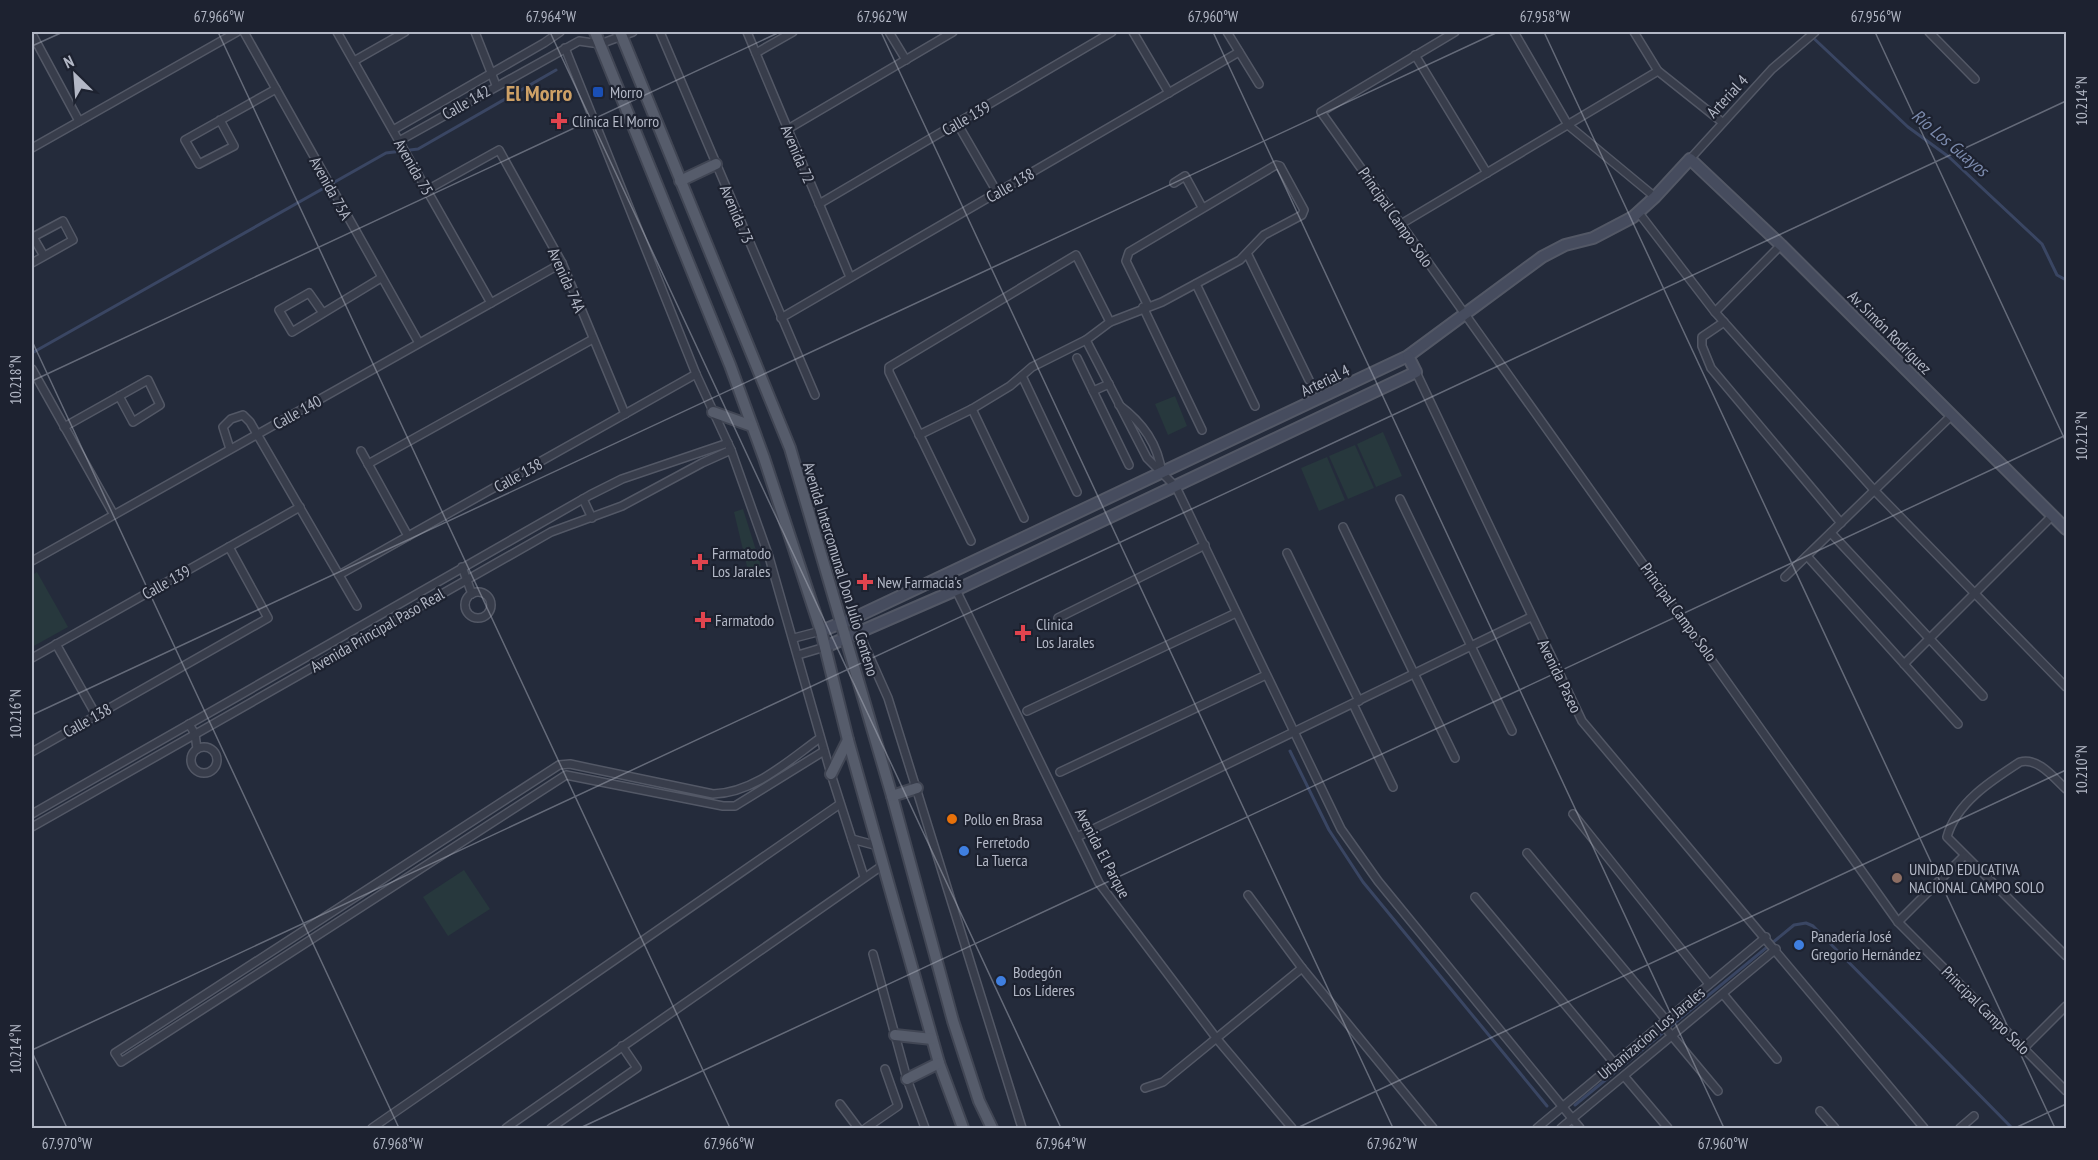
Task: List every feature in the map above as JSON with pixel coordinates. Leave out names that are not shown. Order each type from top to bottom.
[{"type":"main road","points":[[595,32],[752,426],[821,631],[848,740],[932,1039],[963,1128]]},
{"type":"main road","name":"Avenida Intercomunal Don Julio Centeno","points":[[625,33],[680,181],[790,448],[843,623],[953,1021],[979,1101],[992,1128]]},
{"type":"main road","points":[[680,181],[716,164]]},
{"type":"main road","points":[[713,412],[752,426]]},
{"type":"main road","points":[[831,774],[848,740]]},
{"type":"main road","points":[[892,796],[917,788]]},
{"type":"main road","points":[[896,1035],[932,1039]]},
{"type":"main road","points":[[907,1079],[939,1063]]},
{"type":"street","points":[[32,148],[237,32]]},
{"type":"street","name":"Avenida 75A","points":[[244,32],[419,343]]},
{"type":"street","name":"Avenida 75","points":[[337,32],[491,303]]},
{"type":"street","points":[[354,61],[405,32]]},
{"type":"street","points":[[475,32],[496,85]]},
{"type":"street","name":"Calle 142","points":[[393,130],[558,32]]},
{"type":"street","name":"Avenida 73","points":[[660,32],[815,395]]},
{"type":"street","name":"Avenida 72","points":[[747,32],[849,277]]},
{"type":"street","points":[[756,52],[792,32]]},
{"type":"street","points":[[889,32],[906,60]]},
{"type":"street","points":[[788,129],[954,32]]},
{"type":"street","name":"Calle 139","points":[[819,204],[1112,32]]},
{"type":"street","points":[[1133,32],[1169,93]]},
{"type":"street","points":[[1227,32],[1259,84]]},
{"type":"street","points":[[1455,32],[1415,55],[1486,173]]},
{"type":"street","points":[[1514,32],[1568,125],[1655,198]]},
{"type":"street","points":[[1634,32],[1658,71],[1722,122]]},
{"type":"street","name":"Arterial 4","points":[[794,638],[843,623],[1408,356],[1542,257],[1565,245],[1593,238],[1639,213],[1773,69],[1815,32]]},
{"type":"street","points":[[1929,32],[1975,80]]},
{"type":"street","name":"Calle 142","points":[[400,143],[496,85],[579,41],[600,44],[625,33]]},
{"type":"street","points":[[32,34],[35,48],[79,121]]},
{"type":"street","points":[[565,48],[696,374],[729,447],[769,557],[794,638],[820,738],[864,877]]},
{"type":"street","name":"Calle 138","points":[[781,318],[1239,52]]},
{"type":"street","name":"Principal Campo Solo","points":[[1415,55],[1321,110],[1898,922],[2067,1091]]},
{"type":"street","points":[[1401,224],[1658,71]]},
{"type":"street","points":[[220,120],[234,146],[199,164],[185,140],[220,120],[276,89]]},
{"type":"street","points":[[957,123],[997,192]]},
{"type":"street","name":"Avenida 74A","points":[[427,190],[499,150],[562,263],[625,414]]},
{"type":"street","name":"Av. Simón Rodríguez","points":[[1690,159],[1781,245],[2067,529]]},
{"type":"street","points":[[919,435],[972,409],[1032,367],[1086,340],[1110,322],[1145,306],[1162,302],[1248,255],[1264,235],[1304,213],[1280,166],[1276,165],[1202,207],[1133,248],[1127,256],[1126,261],[1145,306],[1202,430]]},
{"type":"street","points":[[1174,183],[1185,176],[1202,207]]},
{"type":"street","points":[[1639,213],[1715,312],[1874,490],[1977,593],[2066,687]]},
{"type":"street","points":[[32,263],[74,240],[63,221],[33,237],[44,256]]},
{"type":"street","points":[[1715,312],[1781,245]]},
{"type":"street","points":[[971,541],[919,435],[889,367],[1074,255],[1077,255],[1110,322]]},
{"type":"street","points":[[1248,255],[1309,380]]},
{"type":"street","name":"Calle 140","points":[[32,561],[562,263]]},
{"type":"street","points":[[323,313],[309,293],[279,310],[292,332],[381,278]]},
{"type":"street","points":[[1196,284],[1255,406]]},
{"type":"street","points":[[1724,322],[1702,337],[1702,346],[1711,368],[1841,523]]},
{"type":"street","points":[[368,464],[593,339]]},
{"type":"street","points":[[1086,340],[1147,458],[1176,486],[1341,829],[1357,853],[1580,1128]]},
{"type":"street","points":[[1408,356],[1416,372]]},
{"type":"street","points":[[1077,358],[1129,465]]},
{"type":"street","points":[[32,369],[114,515]]},
{"type":"street","name":"Arterial 4","points":[[798,655],[847,639],[956,591],[1416,372]]},
{"type":"street","name":"Avenida Paseo","points":[[1416,372],[1582,721],[1924,1128]]},
{"type":"street","name":"Calle 138","points":[[339,575],[696,374]]},
{"type":"street","points":[[1022,376],[1077,492]]},
{"type":"street","points":[[64,427],[119,396],[148,380],[160,405],[134,422],[119,396]]},
{"type":"street","points":[[1093,391],[1109,384]]},
{"type":"street","points":[[1119,404],[1144,427],[1159,452],[1162,474]]},
{"type":"street","points":[[972,409],[1024,518]]},
{"type":"street","points":[[230,449],[223,427],[231,419],[243,415],[257,434],[357,606]]},
{"type":"street","points":[[1785,577],[1952,415]]},
{"type":"street","name":"Avenida Principal Paso Real","points":[[32,814],[462,567],[622,478],[729,447]]},
{"type":"street","name":"Avenida Principal Paso Real","points":[[32,827],[550,532],[622,506],[729,447]]},
{"type":"street","points":[[361,451],[408,536]]},
{"type":"street","points":[[583,499],[592,518]]},
{"type":"street","points":[[1400,499],[1512,731]]},
{"type":"street","name":"Calle 139","points":[[32,658],[300,507]]},
{"type":"street","points":[[1904,664],[2052,515]]},
{"type":"street","points":[[1343,527],[1455,758]]},
{"type":"street","points":[[1831,533],[1983,696]]},
{"type":"street","points":[[1058,618],[1205,545]]},
{"type":"street","name":"Calle 138","points":[[32,752],[268,618],[229,547]]},
{"type":"street","points":[[1287,553],[1393,787]]},
{"type":"street","points":[[1807,556],[1958,724]]},
{"type":"street","points":[[462,567],[468,578],[472,594]]},
{"type":"street","points":[[948,574],[956,591]]},
{"type":"street","name":"Avenida El Parque","points":[[956,591],[1099,883],[1119,913],[1217,1039],[1292,1128]]},
{"type":"street","points":[[1027,711],[1236,613]]},
{"type":"street","points":[[1077,837],[1532,617]]},
{"type":"street","name":"Avenida Intercomunal Don Julio Centeno","points":[[859,633],[888,698],[1022,1128]]},
{"type":"street","points":[[56,644],[96,715]]},
{"type":"street","points":[[1060,772],[1266,675]]},
{"type":"street","points":[[189,724],[195,734],[197,749]]},
{"type":"street","points":[[820,738],[750,786],[726,794],[713,794],[570,764],[550,770],[115,1053],[121,1062],[566,775],[723,806],[735,806],[824,751]]},
{"type":"street","points":[[2067,789],[2036,763],[2029,759],[2020,762],[1972,798],[1961,810],[1947,837],[2067,956]]},
{"type":"street","points":[[564,765],[566,775]]},
{"type":"street","points":[[372,1128],[840,804]]},
{"type":"street","points":[[1573,814],[1709,984]]},
{"type":"street","points":[[852,839],[878,846]]},
{"type":"street","points":[[424,852],[431,861]]},
{"type":"street","points":[[1527,853],[1718,1091]]},
{"type":"street","points":[[1898,922],[1964,856]]},
{"type":"street","points":[[506,1128],[883,865]]},
{"type":"street","points":[[1248,895],[1302,968],[1433,1128]]},
{"type":"street","points":[[1475,897],[1614,1063]]},
{"type":"street","name":"Urbanizacion Los Jarales","points":[[1561,1128],[1624,1076],[1666,1027],[1709,984],[1770,943]]},
{"type":"street","name":"Urbanizacion Los Jarales","points":[[1537,1128],[1614,1063],[1666,1027],[1723,994],[1770,943]]},
{"type":"street","points":[[873,954],[907,1079],[925,1128]]},
{"type":"street","points":[[1145,1088],[1163,1082],[1302,968]]},
{"type":"street","points":[[1723,994],[1777,1059]]},
{"type":"street","points":[[2024,1048],[2067,1006]]},
{"type":"street","points":[[551,1128],[637,1068],[622,1046]]},
{"type":"street","points":[[866,1128],[898,1106],[885,1069]]},
{"type":"street","points":[[1624,1076],[1668,1128]]},
{"type":"street","points":[[840,1104],[858,1128]]},
{"type":"street","points":[[1820,1111],[1835,1128]]},
{"type":"street","points":[[1960,1128],[1974,1116]]},
{"type":"shaded area","points":[[1175,396],[1187,426],[1168,435],[1155,404]]},
{"type":"shaded area","points":[[1383,432],[1402,476],[1376,487],[1357,444]]},
{"type":"shaded area","points":[[1355,445],[1374,488],[1348,499],[1329,456]]},
{"type":"shaded area","points":[[1327,457],[1345,500],[1319,511],[1301,468]]},
{"type":"shaded area","points":[[743,509],[761,566],[748,571],[734,512]]},
{"type":"shaded area","points":[[37,572],[68,627],[32,647],[32,575]]},
{"type":"shaded area","points":[[464,870],[490,909],[448,936],[423,897]]},
{"type":"waterway","name":"Río Los Guayos","points":[[1807,32],[1908,127],[1949,157],[2042,244],[2057,275],[2066,280]]},
{"type":"waterway","points":[[32,353],[386,153],[418,149],[556,70]]},
{"type":"waterway","points":[[1290,751],[1329,830],[1363,882],[1547,1106]]},
{"type":"waterway","points":[[1575,1105],[1794,925],[1806,923],[1813,926],[2012,1128]]},
{"type":"place","name":"Morro","points":[[598,92]]},
{"type":"place","name":"Clínica El Morro","points":[[559,121]]},
{"type":"place","name":"Farmatodo Los Jarales","points":[[700,562]]},
{"type":"place","name":"New Farmacia's","points":[[865,582]]},
{"type":"place","name":"Farmatodo","points":[[703,620]]},
{"type":"place","name":"Clinica Los Jarales","points":[[1023,633]]},
{"type":"place","name":"Pollo en Brasa","points":[[952,819]]},
{"type":"place","name":"Ferretodo La Tuerca","points":[[964,851]]},
{"type":"place","name":"UNIDAD EDUCATIVA NACIONAL CAMPO SOLO","points":[[1897,878]]},
{"type":"place","name":"Panadería José Gregorio Hernández","points":[[1799,945]]},
{"type":"place","name":"Bodegón Los Líderes","points":[[1001,981]]},
{"type":"district","name":"El Morro","points":[[539,93]]}]
